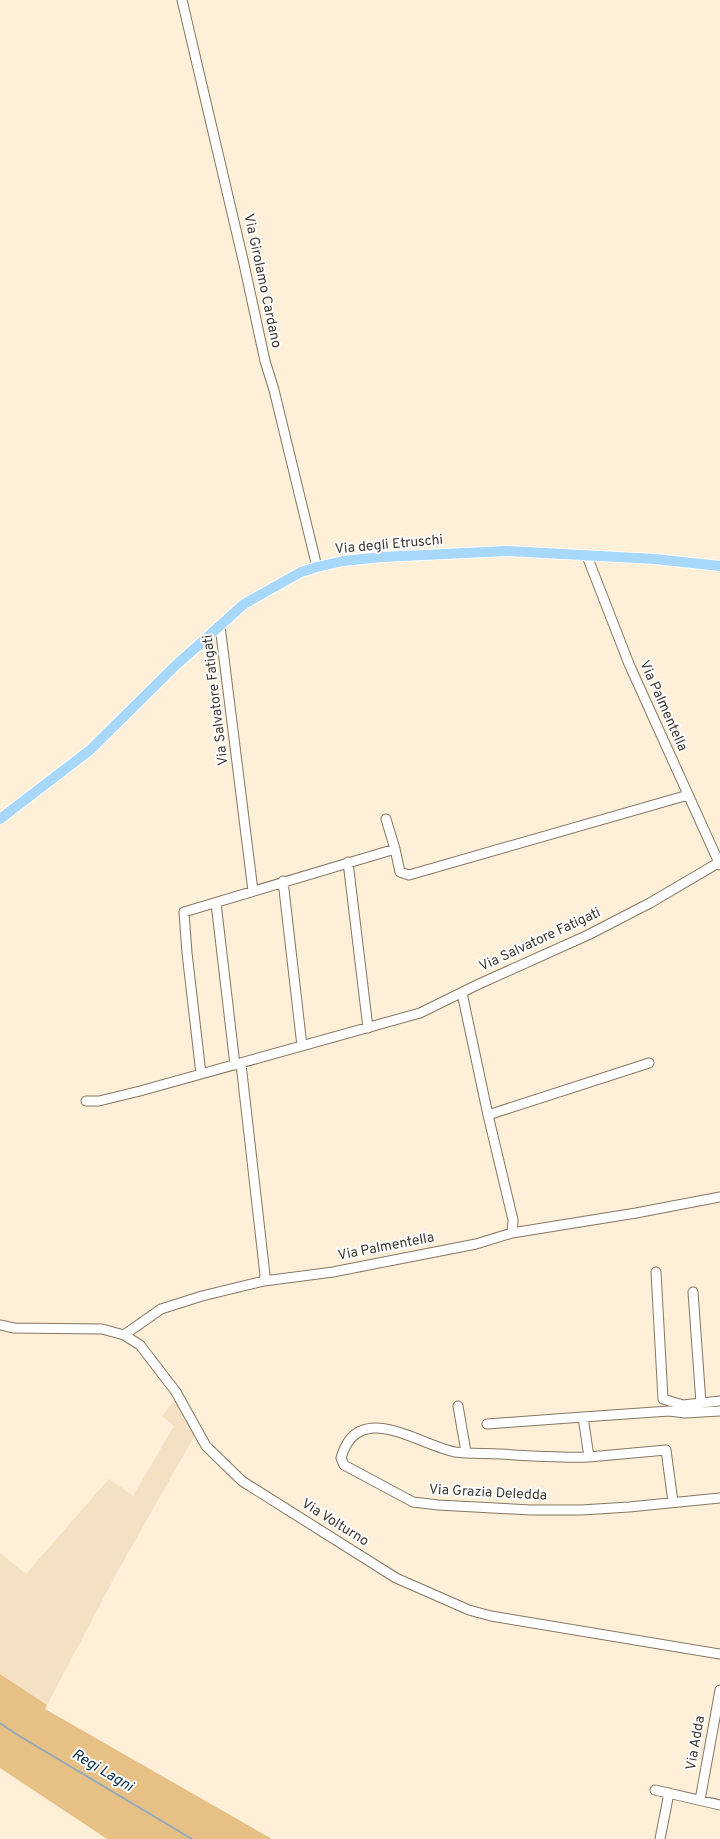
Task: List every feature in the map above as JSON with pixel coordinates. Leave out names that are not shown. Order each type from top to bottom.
[{"type":"main road","name":"Via degli Etruschi","points":[[0,819],[90,750],[175,666],[244,604],[301,572],[343,561],[362,559],[506,551],[655,559],[720,566]]},
{"type":"street","name":"Via Girolamo Cardano","points":[[182,0],[265,361],[274,390],[317,567]]},
{"type":"street","name":"Via Palmentella","points":[[587,556],[628,664],[719,864]]},
{"type":"street","name":"Via Salvatore Fatigati","points":[[220,626],[253,891]]},
{"type":"street","points":[[386,818],[400,872],[409,874],[688,794]]},
{"type":"street","points":[[201,1074],[184,912],[395,849]]},
{"type":"street","points":[[348,862],[368,1028]]},
{"type":"street","name":"Via Salvatore Fatigati","points":[[86,1101],[106,1100],[420,1013],[588,935],[719,864]]},
{"type":"street","points":[[283,881],[302,1046]]},
{"type":"street","points":[[216,903],[265,1275],[264,1281]]},
{"type":"street","points":[[462,993],[488,1115],[514,1220],[512,1233]]},
{"type":"street","points":[[488,1115],[649,1063]]},
{"type":"street","name":"Via Palmentella","points":[[124,1335],[162,1309],[202,1296],[264,1281],[332,1272],[476,1244],[512,1233],[720,1197]]},
{"type":"street","points":[[656,1272],[663,1400],[683,1405],[720,1401]]},
{"type":"street","points":[[694,1292],[701,1403]]},
{"type":"street","name":"Via Volturno","points":[[0,1325],[14,1328],[102,1329],[124,1335],[140,1345],[176,1392],[206,1446],[242,1481],[396,1578],[469,1610],[491,1616],[720,1654]]},
{"type":"street","points":[[458,1406],[466,1452]]},
{"type":"street","points":[[487,1424],[669,1410],[685,1414],[720,1411]]},
{"type":"street","points":[[583,1417],[588,1457]]},
{"type":"street","name":"Via Grazia Deledda","points":[[673,1502],[666,1450],[565,1458],[454,1452],[388,1429],[373,1428],[365,1429],[351,1436],[345,1444],[340,1458],[344,1465],[413,1502],[482,1508],[540,1510],[602,1509],[720,1498]]},
{"type":"street","name":"Via Adda","points":[[700,1800],[720,1690]]},
{"type":"street","points":[[655,1790],[720,1805]]},
{"type":"street","points":[[660,1839],[669,1793]]},
{"type":"shaded area","points":[[175,1400],[195,1435],[120,1567],[47,1705],[0,1674],[0,1553],[26,1574],[109,1479],[133,1496],[174,1426],[162,1416]]},
{"type":"shaded area","points":[[0,1674],[47,1705],[45,1709],[272,1839],[107,1839],[0,1768]]},
{"type":"waterway","name":"Regi Lagni","points":[[0,1723],[192,1839]]}]
